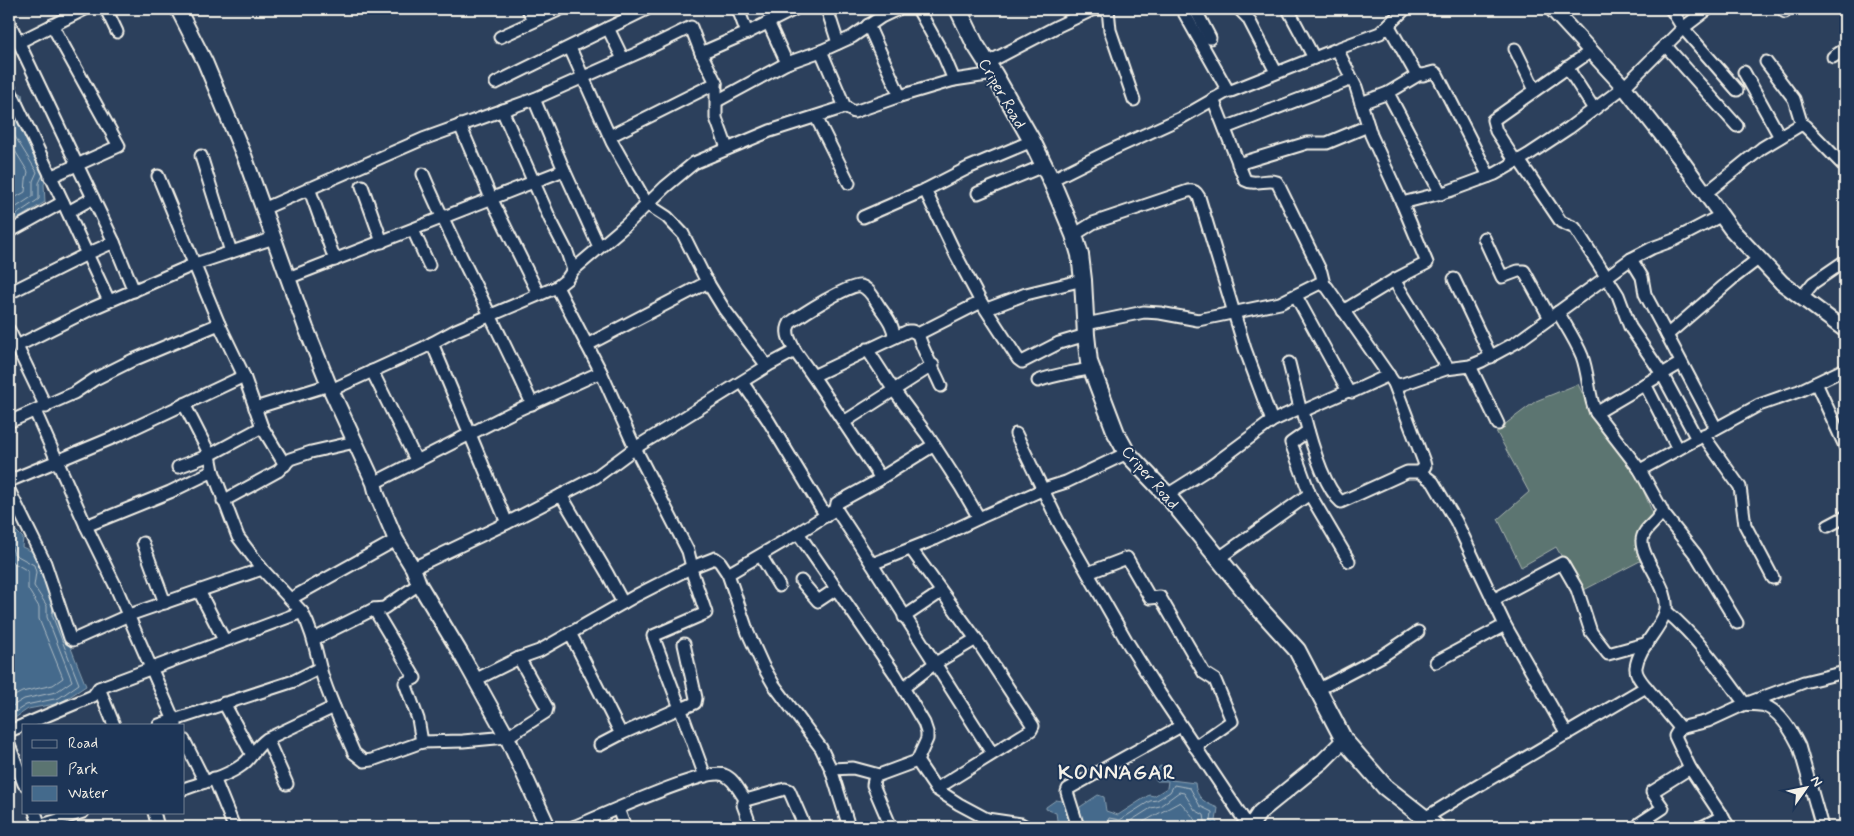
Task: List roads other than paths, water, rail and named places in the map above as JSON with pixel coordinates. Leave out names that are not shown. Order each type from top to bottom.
[{"type":"main road","name":"Criper Road","points":[[959,9],[1032,141],[1074,235],[1080,256],[1086,330],[1092,368],[1116,433],[1127,453],[1167,495],[1258,607],[1297,650],[1344,740],[1385,786],[1431,823]]},
{"type":"street","points":[[19,42],[85,9]]},
{"type":"street","points":[[106,9],[117,32]]},
{"type":"street","points":[[178,9],[205,62],[245,158],[330,387],[374,483],[377,495],[396,540],[413,568],[419,584],[507,737],[548,827]]},
{"type":"street","points":[[528,9],[533,21]]},
{"type":"street","points":[[500,37],[561,9]]},
{"type":"street","points":[[496,83],[647,9]]},
{"type":"street","points":[[738,9],[747,33]]},
{"type":"street","points":[[701,52],[747,33],[792,9]]},
{"type":"street","points":[[827,9],[838,44]]},
{"type":"street","points":[[717,102],[787,63],[852,37],[868,25],[898,9]]},
{"type":"street","points":[[918,9],[943,54],[954,80]]},
{"type":"street","points":[[821,51],[845,107],[854,112],[990,68],[1095,9]]},
{"type":"street","points":[[1108,9],[1110,30],[1134,100]]},
{"type":"street","points":[[1182,9],[1228,91]]},
{"type":"street","points":[[1195,9],[1210,38]]},
{"type":"street","points":[[1239,9],[1252,25],[1276,72]]},
{"type":"street","points":[[978,193],[1047,173],[1107,152],[1181,118],[1228,91],[1380,33],[1405,9]]},
{"type":"street","points":[[1552,9],[1624,87],[1679,158],[1720,216],[1758,259],[1782,283],[1845,330]]},
{"type":"street","points":[[1671,9],[1683,28],[1737,90]]},
{"type":"street","points":[[1402,203],[1441,194],[1501,171],[1517,161],[1556,136],[1624,87],[1665,45],[1706,9]]},
{"type":"street","points":[[1289,11],[1314,58]]},
{"type":"street","points":[[9,22],[128,272],[134,291]]},
{"type":"street","points":[[768,22],[787,63]]},
{"type":"street","points":[[50,176],[119,146],[52,25]]},
{"type":"street","points":[[868,25],[900,96]]},
{"type":"street","points":[[1389,26],[1412,69],[1418,75]]},
{"type":"street","points":[[263,209],[423,139],[534,98],[691,27],[716,82],[716,118],[727,148]]},
{"type":"street","points":[[608,28],[623,59]]},
{"type":"street","points":[[1665,45],[1737,126]]},
{"type":"street","points":[[570,48],[610,136],[648,204],[667,217],[683,234],[724,308],[767,366]]},
{"type":"street","points":[[1337,49],[1352,79],[1368,126],[1428,262],[1426,265],[1394,280],[1343,312]]},
{"type":"street","points":[[1514,49],[1536,90]]},
{"type":"street","points":[[1833,57],[1845,49]]},
{"type":"street","points":[[1591,51],[1493,120],[1496,131],[1561,222],[1575,228],[1619,296],[1630,327],[1662,374],[1700,437],[1739,485],[1745,525],[1772,578]]},
{"type":"street","points":[[1766,62],[1795,101],[1802,125],[1845,167]]},
{"type":"street","points":[[1568,67],[1594,109]]},
{"type":"street","points":[[1361,103],[1388,93],[1418,75],[1434,72],[1489,176]]},
{"type":"street","points":[[1744,72],[1780,137]]},
{"type":"street","points":[[1225,128],[1352,79]]},
{"type":"street","points":[[610,136],[716,82]]},
{"type":"street","points":[[9,89],[109,301]]},
{"type":"street","points":[[1388,93],[1441,194]]},
{"type":"street","points":[[534,98],[598,247]]},
{"type":"street","points":[[1213,99],[1245,180],[1248,182],[1270,180],[1277,182],[1321,272],[1324,284],[1397,386],[1448,368],[1470,366],[1491,356],[1516,342],[1631,259],[1652,248],[1674,240],[1720,216]]},
{"type":"street","points":[[255,408],[330,387],[372,371],[456,330],[557,287],[598,247],[626,225],[694,163],[770,131],[845,107]]},
{"type":"street","points":[[502,110],[567,252],[573,270]]},
{"type":"street","points":[[816,116],[849,183]]},
{"type":"street","points":[[460,125],[491,198],[538,294]]},
{"type":"street","points":[[1705,194],[1762,148],[1797,126],[1802,125]]},
{"type":"street","points":[[1238,164],[1307,143],[1327,143],[1368,126]]},
{"type":"street","points":[[863,217],[926,190],[970,167],[1032,141]]},
{"type":"street","points":[[200,156],[231,252]]},
{"type":"street","points":[[288,278],[564,170]]},
{"type":"street","points":[[423,174],[442,218],[509,352],[532,404]]},
{"type":"street","points":[[158,176],[219,324],[244,376],[262,427],[285,465]]},
{"type":"street","points":[[362,186],[382,242]]},
{"type":"street","points":[[309,188],[335,260]]},
{"type":"street","points":[[926,190],[956,255],[984,305],[1018,359],[1022,362],[1086,330],[1144,312],[1198,320],[1280,302],[1296,296],[1317,283],[1324,284]]},
{"type":"street","points":[[1074,235],[1093,223],[1193,191],[1199,197],[1251,368],[1272,421]]},
{"type":"street","points":[[9,232],[65,207],[93,198]]},
{"type":"street","points":[[413,230],[429,265]]},
{"type":"street","points":[[17,346],[109,301],[195,264],[274,238]]},
{"type":"street","points":[[1484,238],[1502,277],[1518,271],[1524,271],[1581,355],[1586,369],[1591,402],[1596,413],[1640,470],[1662,512],[1698,558],[1737,623]]},
{"type":"street","points":[[9,293],[114,242]]},
{"type":"street","points":[[1631,259],[1642,278],[1644,293],[1716,428]]},
{"type":"street","points":[[1666,335],[1758,259]]},
{"type":"street","points":[[1801,298],[1813,283],[1845,260]]},
{"type":"street","points":[[1454,279],[1491,356]]},
{"type":"street","points":[[918,334],[984,305],[1083,280]]},
{"type":"street","points":[[1394,280],[1448,368]]},
{"type":"street","points":[[587,345],[708,282]]},
{"type":"street","points":[[879,479],[844,422],[795,351],[787,333],[787,328],[790,324],[845,289],[856,285],[864,287],[870,293],[891,324],[894,337]]},
{"type":"street","points":[[557,287],[601,372],[635,448],[688,551],[692,572],[706,613],[653,636],[705,776]]},
{"type":"street","points":[[1296,296],[1348,392]]},
{"type":"street","points":[[9,422],[40,409],[134,360],[219,324]]},
{"type":"street","points":[[9,330],[17,346],[57,461],[128,615],[174,722],[224,703],[294,681],[320,668]]},
{"type":"street","points":[[813,376],[910,330],[918,334],[922,347],[933,365],[941,386]]},
{"type":"street","points":[[432,343],[507,523]]},
{"type":"street","points":[[867,349],[893,389],[934,445],[978,518]]},
{"type":"street","points":[[413,568],[507,523],[596,477],[635,448],[767,366],[795,351]]},
{"type":"street","points":[[1289,363],[1301,410],[1324,476],[1341,502],[1407,472],[1420,472],[1433,482],[1456,521],[1505,625],[1567,734]]},
{"type":"street","points":[[1596,413],[1681,364]]},
{"type":"street","points":[[844,422],[933,365]]},
{"type":"street","points":[[1470,366],[1498,424]]},
{"type":"street","points":[[1038,381],[1052,376],[1092,368]]},
{"type":"street","points":[[1640,470],[1759,405],[1799,391],[1845,369]]},
{"type":"street","points":[[372,371],[416,460]]},
{"type":"street","points":[[374,483],[470,433],[601,372]]},
{"type":"street","points":[[9,481],[244,376]]},
{"type":"street","points":[[1167,495],[1205,471],[1272,421],[1348,392],[1391,379]]},
{"type":"street","points":[[1391,379],[1424,462],[1425,466],[1420,472]]},
{"type":"street","points":[[742,382],[831,512],[872,564],[992,753]]},
{"type":"street","points":[[1816,383],[1845,446]]},
{"type":"street","points":[[1645,384],[1678,449]]},
{"type":"street","points":[[184,404],[210,455],[223,501],[238,536],[262,569],[302,612],[310,626],[320,668],[334,708],[354,754],[364,761],[372,760],[422,742],[507,737],[547,709],[519,658]]},
{"type":"street","points":[[178,467],[210,455],[262,427]]},
{"type":"street","points":[[1308,431],[1291,443],[1308,493],[1350,561]]},
{"type":"street","points":[[1016,434],[1044,489],[1058,522],[1126,640],[1181,726],[1250,827],[1260,812],[1323,761],[1344,740]]},
{"type":"street","points":[[223,501],[278,471],[290,459],[355,442]]},
{"type":"street","points":[[728,574],[798,533],[831,512],[837,504],[934,445]]},
{"type":"street","points":[[872,564],[911,549],[1044,489],[1066,482],[1127,453]]},
{"type":"street","points":[[86,526],[170,492],[213,471]]},
{"type":"street","points":[[9,490],[46,564],[71,640],[128,615],[262,569]]},
{"type":"street","points":[[1219,558],[1308,493]]},
{"type":"street","points":[[561,495],[623,603]]},
{"type":"street","points":[[1662,512],[1645,532],[1642,540],[1644,550],[1663,591],[1666,611],[1636,668],[1640,680],[1680,728]]},
{"type":"street","points":[[1828,526],[1845,517]]},
{"type":"street","points":[[798,533],[903,688],[924,723],[927,732],[925,746],[917,761],[882,774],[852,768],[831,769]]},
{"type":"street","points":[[290,599],[396,540]]},
{"type":"street","points":[[143,543],[166,602]]},
{"type":"street","points":[[911,549],[976,639],[1033,724],[1031,730],[936,788]]},
{"type":"street","points":[[761,556],[780,586]]},
{"type":"street","points":[[475,680],[519,658],[539,651],[623,603],[692,567],[715,558],[728,574],[748,633],[763,666],[779,692],[821,748],[831,769],[849,827]]},
{"type":"street","points":[[1088,573],[1127,558],[1150,598],[1160,597],[1204,673],[1215,680],[1232,721],[1195,747]]},
{"type":"street","points":[[1493,600],[1560,563],[1577,589],[1591,632],[1608,654],[1648,643]]},
{"type":"street","points":[[801,581],[818,601],[836,589]]},
{"type":"street","points":[[314,639],[374,609],[384,608],[419,584]]},
{"type":"street","points":[[199,591],[224,640]]},
{"type":"street","points":[[904,617],[941,592]]},
{"type":"street","points":[[374,609],[415,678],[405,683],[418,719],[422,742]]},
{"type":"street","points":[[1666,611],[1697,642],[1745,704],[1767,707],[1786,724],[1799,746],[1822,827]]},
{"type":"street","points":[[29,724],[49,720],[93,696],[99,688],[302,612]]},
{"type":"street","points":[[1436,662],[1505,625]]},
{"type":"street","points":[[1319,689],[1382,656],[1418,632]]},
{"type":"street","points":[[570,633],[621,734]]},
{"type":"street","points":[[903,688],[934,664],[976,639]]},
{"type":"street","points":[[600,745],[621,734],[695,703],[696,698],[684,644]]},
{"type":"street","points":[[1729,827],[1690,768],[1675,738],[1680,728],[1708,721],[1745,704],[1804,682],[1845,672]]},
{"type":"street","points":[[1431,823],[1567,734],[1646,687]]},
{"type":"street","points":[[99,688],[114,724]]},
{"type":"street","points":[[224,703],[251,753]]},
{"type":"street","points":[[185,789],[243,764],[257,746],[267,739],[334,708]]},
{"type":"street","points":[[9,731],[22,726]]},
{"type":"street","points":[[1078,827],[1067,792],[1068,788],[1181,726]]},
{"type":"street","points":[[267,739],[287,784]]},
{"type":"street","points":[[185,742],[209,780],[234,827]]},
{"type":"street","points":[[9,745],[22,779]]},
{"type":"street","points":[[917,761],[936,788],[988,823],[1021,824],[1026,827]]},
{"type":"street","points":[[1638,827],[1640,823],[1663,808],[1652,792],[1690,768]]},
{"type":"street","points":[[573,827],[588,825],[652,794],[718,773],[730,778],[745,799]]},
{"type":"street","points":[[875,774],[874,789],[891,827]]},
{"type":"street","points":[[745,799],[788,789],[805,827]]},
{"type":"street","points":[[745,799],[743,805],[751,827]]},
{"type":"street","points":[[618,809],[625,827]]},
{"type":"street","points":[[38,826],[77,814]]},
{"type":"street","points":[[155,814],[158,827]]},
{"type":"street","points":[[1702,827],[1723,816]]},
{"type":"water","points":[[9,87],[22,94],[26,121],[51,172],[44,184],[45,202],[19,218],[9,220]]},
{"type":"water","points":[[12,527],[23,538],[22,547],[42,556],[48,570],[45,583],[59,604],[57,613],[86,686],[60,703],[28,709],[9,722],[9,529]]},
{"type":"water","points":[[1160,766],[1166,768],[1171,780],[1195,783],[1199,796],[1218,808],[1216,821],[1219,827],[1058,827],[1056,813],[1046,809],[1056,800],[1067,802],[1078,816],[1080,807],[1098,795],[1104,797],[1106,811],[1118,815],[1149,795],[1154,796],[1167,788],[1168,781],[1157,781],[1153,776]]},
{"type":"district","name":"KONNAGAR","points":[[1117,772]]}]
